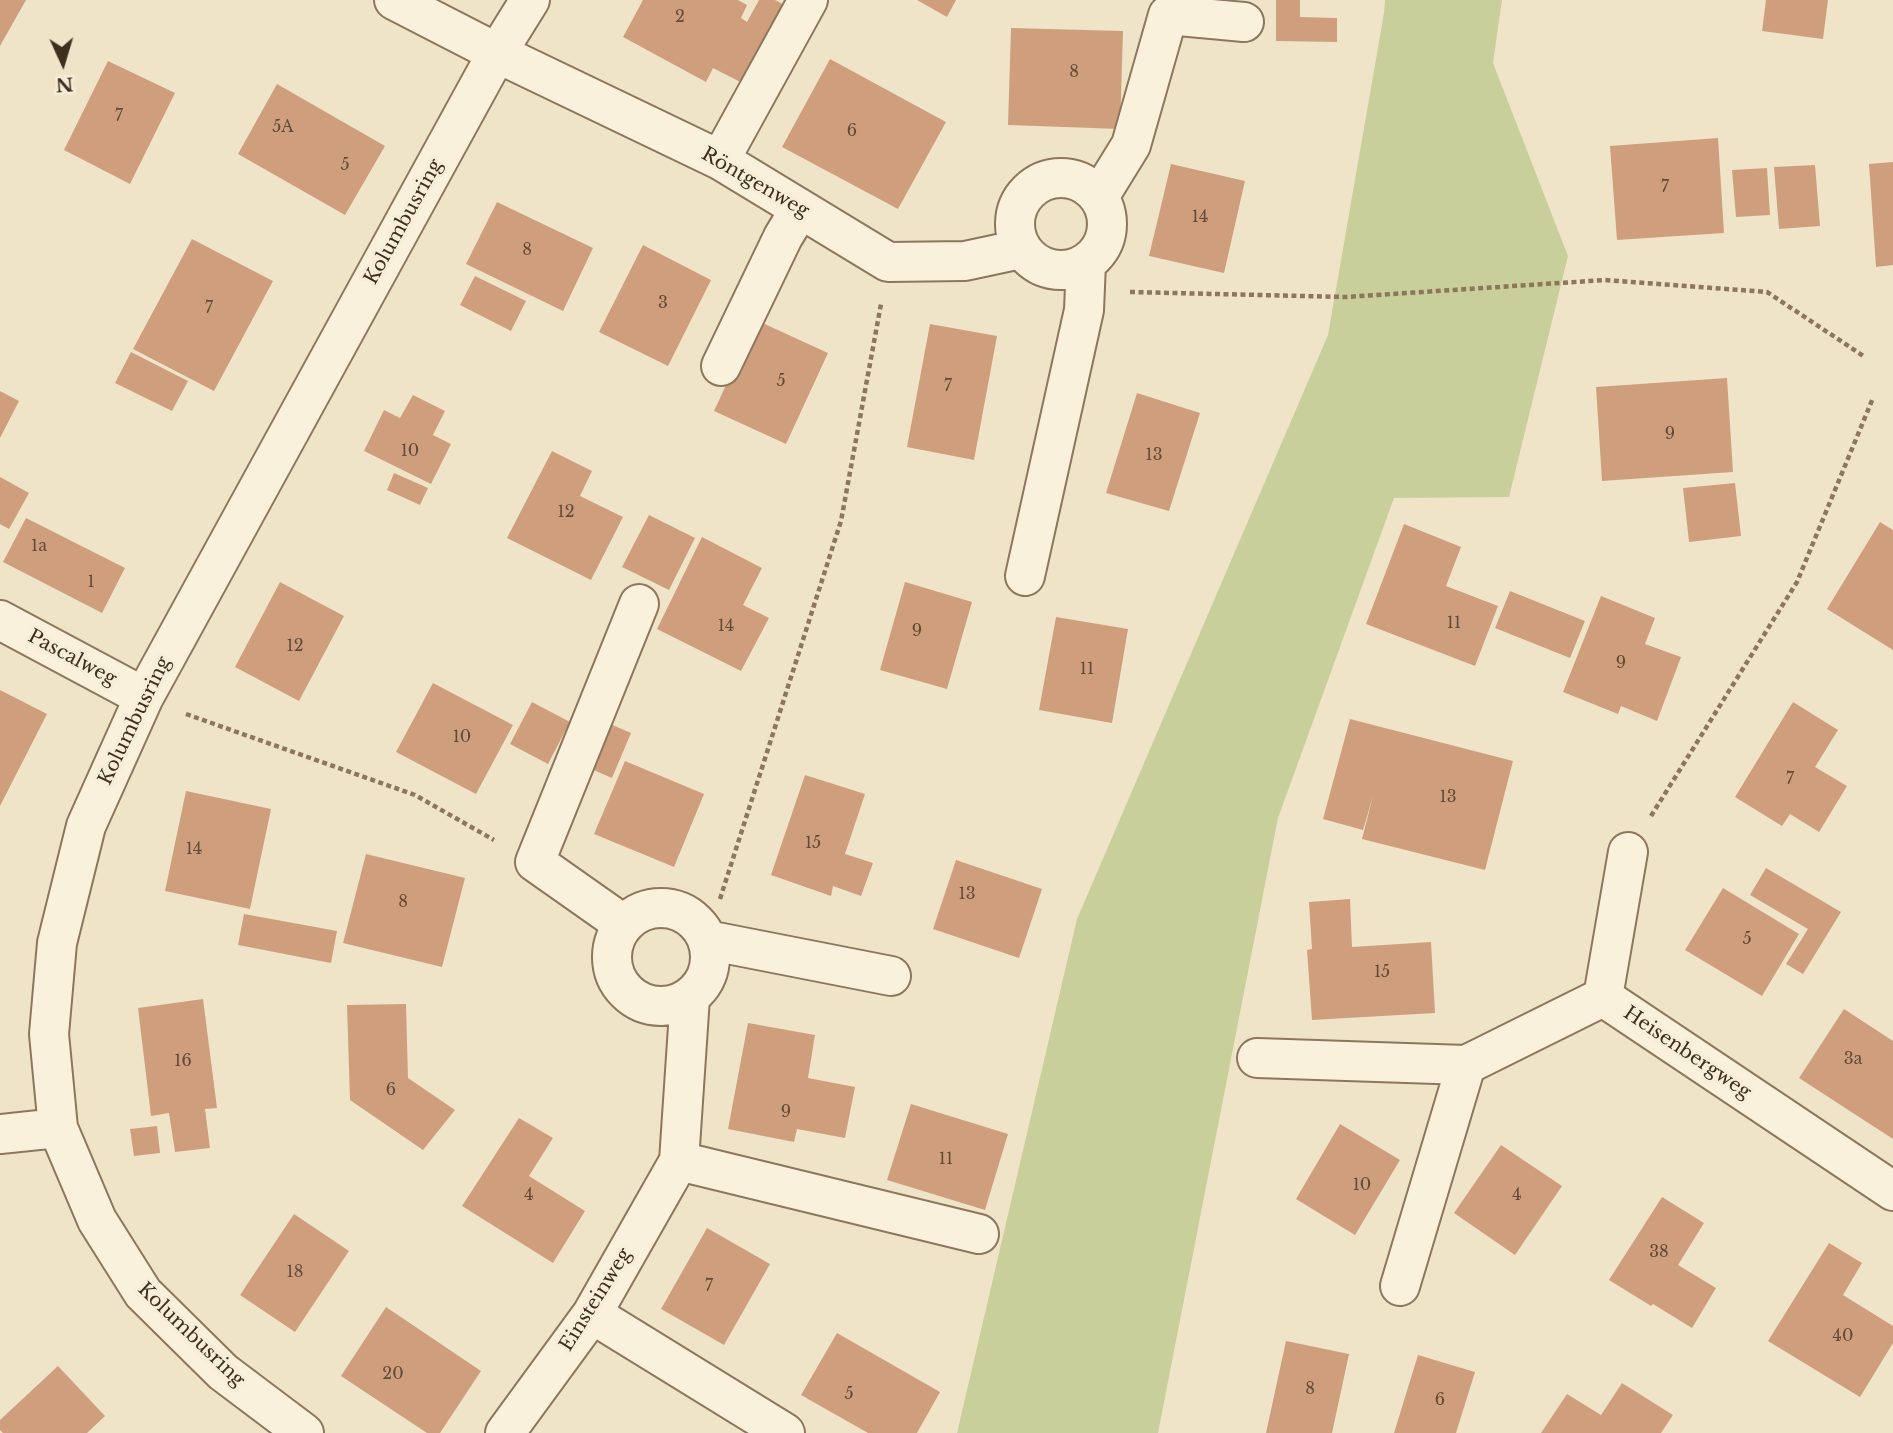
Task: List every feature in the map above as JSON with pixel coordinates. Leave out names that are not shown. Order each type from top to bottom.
[{"type":"street","name":"Röntgenweg","points":[[394,0],[497,53],[720,160],[888,262]]},
{"type":"street","name":"Kolumbusring","points":[[304,1433],[223,1372],[143,1293],[97,1220],[58,1128],[49,1034],[57,943],[86,826],[144,697],[497,53],[530,0]]},
{"type":"street","points":[[720,160],[808,0]]},
{"type":"street","points":[[1099,197],[1131,145],[1168,15],[1244,22]]},
{"type":"street","points":[[1057,178],[1073,179],[1099,197],[1106,211],[1108,226],[1105,241],[1086,263],[1072,269],[1044,267],[1031,260],[1021,249],[1015,218],[1029,191],[1042,182],[1057,178]]},
{"type":"street","points":[[721,366],[783,237],[800,209]]},
{"type":"street","points":[[888,262],[965,261],[1021,249]]},
{"type":"street","points":[[1025,576],[1084,310],[1086,263]]},
{"type":"street","points":[[623,924],[535,862],[639,604]]},
{"type":"street","name":"Pascalweg","points":[[0,620],[144,697]]},
{"type":"street","name":"Heisenbergweg","points":[[1628,852],[1603,996],[1893,1191]]},
{"type":"street","points":[[690,997],[675,1004],[660,1006],[644,1003],[630,995],[620,984],[612,962],[615,938],[623,924],[637,913],[653,908],[670,908],[686,914],[699,926],[707,940],[891,976]]},
{"type":"street","name":"Einsteinweg","points":[[505,1433],[592,1314],[679,1161],[690,997],[701,985],[708,971],[710,956],[707,940]]},
{"type":"street","points":[[1257,1058],[1466,1065],[1603,996]]},
{"type":"street","points":[[1400,1286],[1466,1065]]},
{"type":"street","points":[[0,1134],[58,1128]]},
{"type":"street","points":[[679,1161],[979,1234]]},
{"type":"street","points":[[592,1314],[785,1433]]},
{"type":"path","points":[[707,940],[841,521],[888,262]]},
{"type":"path","points":[[1086,263],[1128,292],[1346,297],[1605,280],[1767,292],[1865,357]]},
{"type":"path","points":[[1628,852],[1797,582],[1873,398]]},
{"type":"path","points":[[144,697],[193,717],[415,795],[535,862]]},
{"type":"green space","points":[[1385,0],[1502,0],[1493,63],[1568,256],[1509,497],[1394,498],[1278,818],[1158,1433],[957,1433],[1077,919],[1328,335]]},
{"type":"building","points":[[0,0],[26,0],[0,46]]},
{"type":"building","points":[[643,0],[738,0],[747,5],[741,18],[747,22],[759,0],[775,0],[790,8],[748,86],[713,68],[706,82],[623,37]]},
{"type":"building","points":[[917,0],[956,0],[947,17]]},
{"type":"building","points":[[1276,0],[1300,0],[1300,17],[1337,18],[1337,42],[1276,41]]},
{"type":"building","points":[[1766,0],[1828,0],[1823,39],[1762,31]]},
{"type":"building","points":[[1011,28],[1123,31],[1120,129],[1008,125]]},
{"type":"building","points":[[830,59],[946,122],[898,209],[782,147]]},
{"type":"building","points":[[108,61],[175,93],[130,184],[64,150]]},
{"type":"building","points":[[277,84],[385,146],[345,215],[238,154]]},
{"type":"building","points":[[1718,138],[1724,233],[1617,240],[1610,146]]},
{"type":"building","points":[[1893,162],[1893,265],[1876,267],[1869,164]]},
{"type":"building","points":[[1171,164],[1245,181],[1224,273],[1149,256]]},
{"type":"building","points":[[1815,165],[1820,226],[1779,229],[1774,167]]},
{"type":"building","points":[[1767,168],[1770,215],[1736,217],[1732,170]]},
{"type":"building","points":[[497,202],[593,248],[563,311],[466,264]]},
{"type":"building","points":[[192,239],[273,281],[214,391],[133,349]]},
{"type":"building","points":[[643,245],[711,280],[668,366],[599,332]]},
{"type":"building","points":[[475,276],[526,301],[511,331],[460,305]]},
{"type":"building","points":[[756,320],[828,353],[786,444],[714,411]]},
{"type":"building","points":[[930,324],[997,336],[974,460],[907,447]]},
{"type":"building","points":[[131,352],[188,381],[172,411],[115,383]]},
{"type":"building","points":[[1727,378],[1733,472],[1602,481],[1596,387]]},
{"type":"building","points":[[0,391],[19,401],[0,438]]},
{"type":"building","points":[[1137,393],[1200,413],[1169,511],[1106,493]]},
{"type":"building","points":[[413,395],[445,411],[433,435],[451,444],[431,484],[364,451],[384,410],[400,418]]},
{"type":"building","points":[[552,451],[592,471],[580,496],[623,517],[591,580],[507,538]]},
{"type":"building","points":[[394,473],[428,488],[420,505],[387,490]]},
{"type":"building","points":[[0,477],[29,493],[9,529],[0,524]]},
{"type":"building","points":[[1735,483],[1741,536],[1689,542],[1683,488]]},
{"type":"building","points":[[649,515],[695,538],[669,590],[622,567]]},
{"type":"building","points":[[26,518],[125,568],[102,613],[3,562]]},
{"type":"building","points":[[1880,522],[1893,530],[1893,650],[1827,609]]},
{"type":"building","points":[[1404,524],[1461,547],[1446,586],[1498,606],[1475,666],[1366,624]]},
{"type":"building","points":[[702,537],[762,568],[743,605],[769,618],[741,671],[657,629]]},
{"type":"building","points":[[280,582],[344,616],[299,701],[235,667]]},
{"type":"building","points":[[905,582],[972,602],[947,689],[880,670]]},
{"type":"building","points":[[1510,591],[1585,621],[1570,658],[1495,628]]},
{"type":"building","points":[[1601,596],[1655,618],[1645,644],[1681,657],[1657,721],[1621,706],[1618,714],[1563,692]]},
{"type":"building","points":[[1056,617],[1128,629],[1112,723],[1039,710]]},
{"type":"building","points":[[433,683],[513,725],[476,794],[396,752]]},
{"type":"building","points":[[0,690],[47,714],[0,806]]},
{"type":"building","points":[[532,702],[570,722],[548,764],[510,744]]},
{"type":"building","points":[[1793,702],[1838,730],[1815,767],[1847,786],[1819,832],[1790,814],[1782,826],[1735,797]]},
{"type":"building","points":[[1350,719],[1513,761],[1485,870],[1362,839],[1373,796],[1363,830],[1323,819]]},
{"type":"building","points":[[601,720],[631,733],[612,778],[582,765]]},
{"type":"building","points":[[625,761],[704,794],[674,867],[594,834]]},
{"type":"building","points":[[805,775],[865,794],[845,854],[873,863],[861,896],[833,886],[831,896],[771,875]]},
{"type":"building","points":[[186,791],[271,809],[250,909],[165,891]]},
{"type":"building","points":[[366,854],[465,878],[442,967],[343,943]]},
{"type":"building","points":[[956,860],[1042,889],[1019,958],[933,929]]},
{"type":"building","points":[[1766,868],[1841,912],[1803,974],[1786,964],[1808,929],[1750,895]]},
{"type":"building","points":[[1723,888],[1799,934],[1762,996],[1685,950]]},
{"type":"building","points":[[1350,899],[1352,947],[1431,942],[1435,1013],[1312,1020],[1307,950],[1312,949],[1309,902]]},
{"type":"building","points":[[244,914],[337,931],[331,963],[238,945]]},
{"type":"building","points":[[203,999],[217,1108],[205,1109],[210,1148],[175,1152],[169,1113],[151,1116],[138,1008]]},
{"type":"building","points":[[406,1004],[408,1078],[455,1110],[423,1150],[350,1100],[347,1005]]},
{"type":"building","points":[[1844,1009],[1893,1041],[1893,1139],[1799,1078]]},
{"type":"building","points":[[748,1023],[815,1035],[808,1078],[855,1087],[845,1138],[797,1129],[794,1142],[728,1129]]},
{"type":"building","points":[[911,1104],[1008,1134],[985,1210],[887,1180]]},
{"type":"building","points":[[519,1118],[553,1138],[529,1176],[585,1211],[553,1263],[462,1206]]},
{"type":"building","points":[[1340,1124],[1400,1160],[1355,1235],[1296,1199]]},
{"type":"building","points":[[157,1126],[160,1153],[134,1156],[130,1129]]},
{"type":"building","points":[[1501,1145],[1562,1186],[1515,1255],[1454,1213]]},
{"type":"building","points":[[1662,1197],[1704,1223],[1678,1265],[1716,1288],[1692,1328],[1609,1280]]},
{"type":"building","points":[[294,1214],[349,1251],[295,1332],[240,1295]]},
{"type":"building","points":[[707,1228],[770,1264],[724,1345],[661,1309]]},
{"type":"building","points":[[1829,1243],[1862,1263],[1843,1295],[1893,1326],[1893,1343],[1860,1397],[1768,1341]]},
{"type":"building","points":[[386,1307],[481,1371],[440,1433],[427,1433],[341,1376]]},
{"type":"building","points":[[837,1333],[940,1392],[917,1433],[868,1433],[801,1395]]},
{"type":"building","points":[[1286,1341],[1349,1354],[1332,1433],[1266,1433]]},
{"type":"building","points":[[1418,1355],[1475,1372],[1456,1433],[1394,1433]]},
{"type":"building","points":[[58,1366],[105,1416],[87,1433],[3,1433],[0,1430],[0,1420]]},
{"type":"building","points":[[1622,1383],[1673,1415],[1661,1433],[1541,1433],[1567,1394],[1601,1415]]}]
